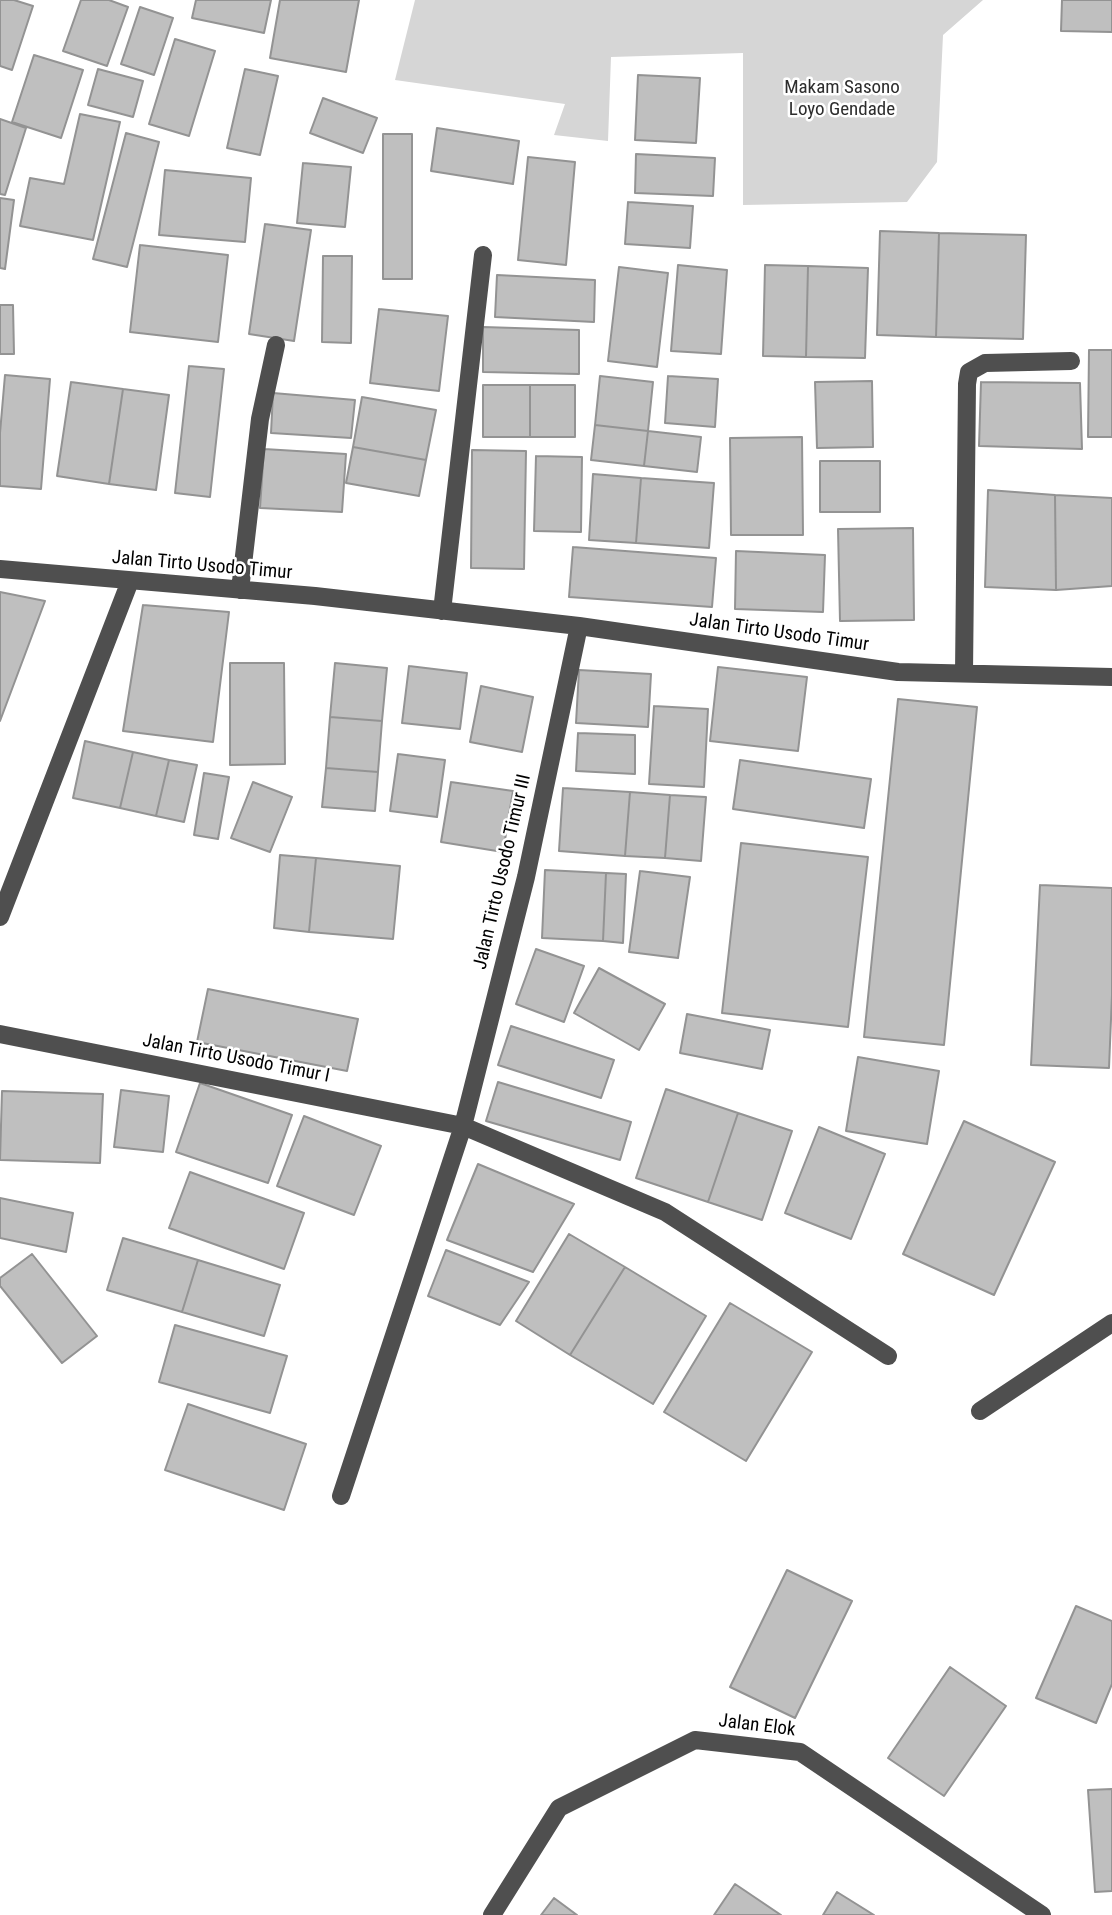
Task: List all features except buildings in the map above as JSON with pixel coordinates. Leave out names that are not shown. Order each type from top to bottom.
[{"type":"street","points":[[442,611],[483,256]]},
{"type":"street","points":[[240,590],[260,419],[276,345]]},
{"type":"street","points":[[964,673],[967,384],[970,372],[985,363],[1071,361]]},
{"type":"street","name":"Jalan Tirto Usodo Timur","points":[[0,569],[315,596],[579,626],[898,672],[1112,677]]},
{"type":"street","points":[[0,918],[130,582]]},
{"type":"street","name":"Jalan Tirto Usodo Timur III","points":[[341,1496],[463,1126],[526,877],[579,626]]},
{"type":"street","name":"Jalan Tirto Usodo Timur I","points":[[0,1034],[463,1126]]},
{"type":"street","points":[[463,1126],[665,1212],[888,1356]]},
{"type":"street","points":[[980,1411],[1112,1323]]},
{"type":"street","name":"Jalan Elok","points":[[492,1915],[559,1808],[695,1740],[800,1752],[1042,1915]]},
{"type":"green space","name":"Makam Sasono Loyo Gendade","points":[[415,0],[983,0],[943,35],[937,162],[907,202],[743,205],[743,53],[611,57],[608,141],[554,135],[565,104],[395,80]]}]
